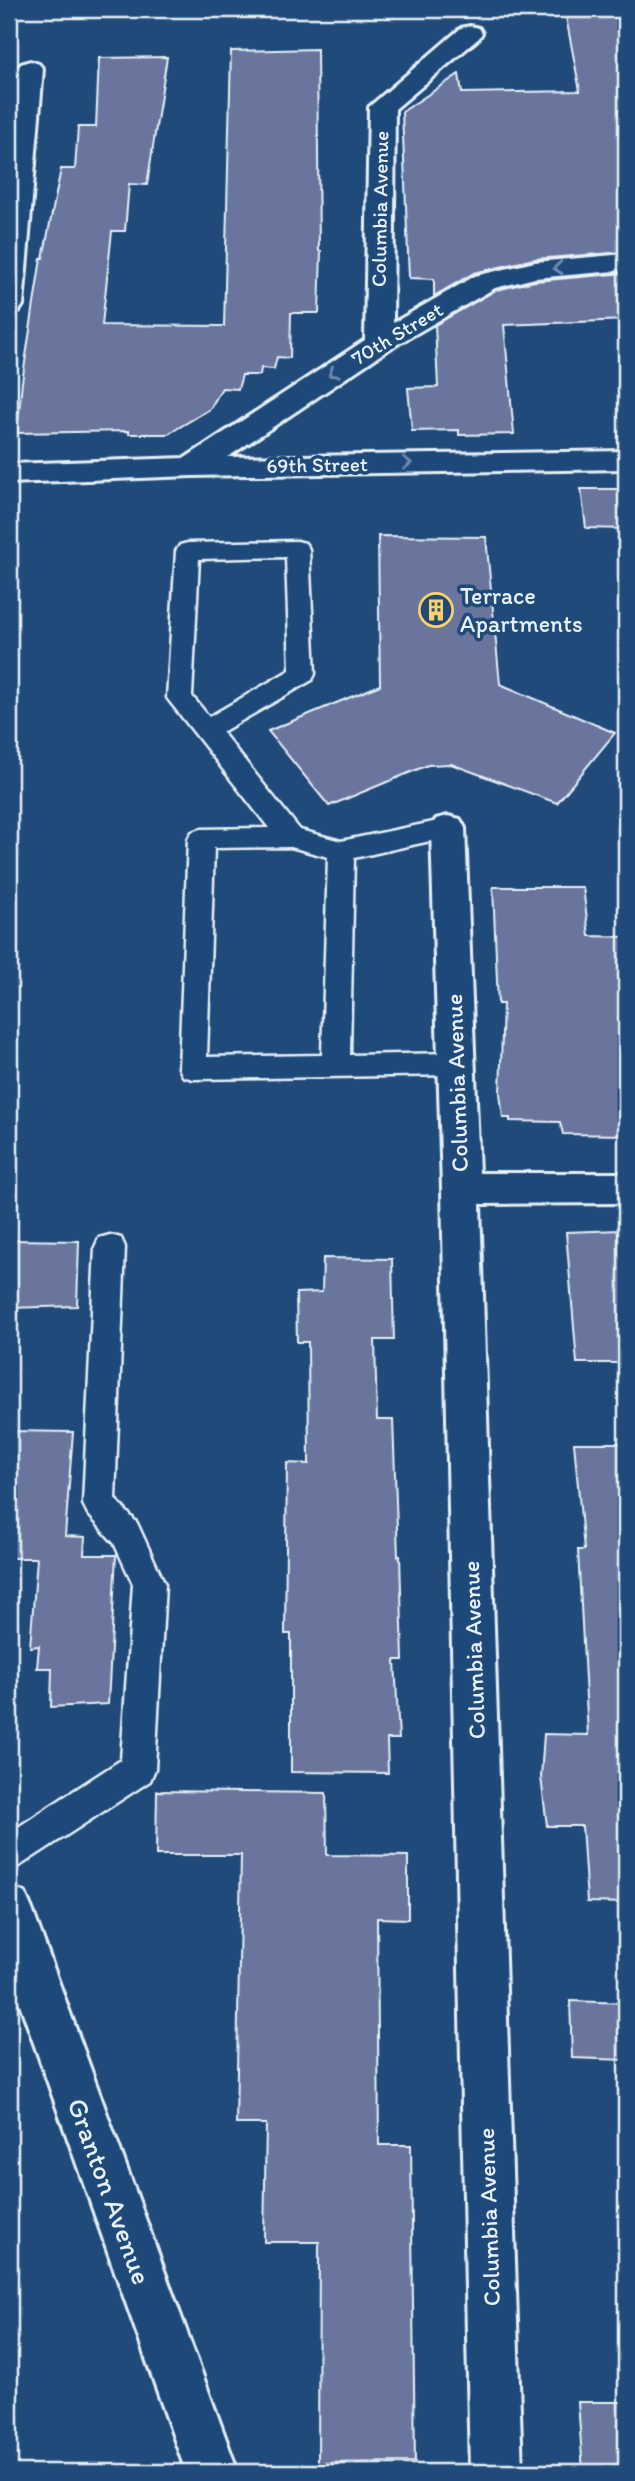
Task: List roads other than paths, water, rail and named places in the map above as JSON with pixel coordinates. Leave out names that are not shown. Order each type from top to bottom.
[{"type":"street","name":"Columbia Avenue","points":[[379,343],[382,107],[470,33]]},
{"type":"street","points":[[9,305],[30,69]]},
{"type":"street","name":"70th Street","points":[[192,467],[379,343],[485,282],[535,270],[626,262]]},
{"type":"street","name":"69th Street","points":[[9,474],[192,467],[626,460]]},
{"type":"street","name":"Columbia Avenue","points":[[448,828],[461,1189],[496,2472]]},
{"type":"street","points":[[461,1189],[626,1188]]},
{"type":"street","name":"Granton Avenue","points":[[9,1909],[212,2472]]},
{"type":"lane","points":[[206,730],[303,674],[297,549],[188,551],[179,698],[291,836]]},
{"type":"lane","points":[[448,828],[341,851],[291,836],[201,839],[193,1068],[455,1064]]},
{"type":"lane","points":[[336,1066],[341,851]]},
{"type":"lane","points":[[9,1853],[138,1769],[149,1584],[125,1533],[99,1504],[110,1247]]},
{"type":"place","name":"Terrace Apartments","points":[[436,610]]}]
